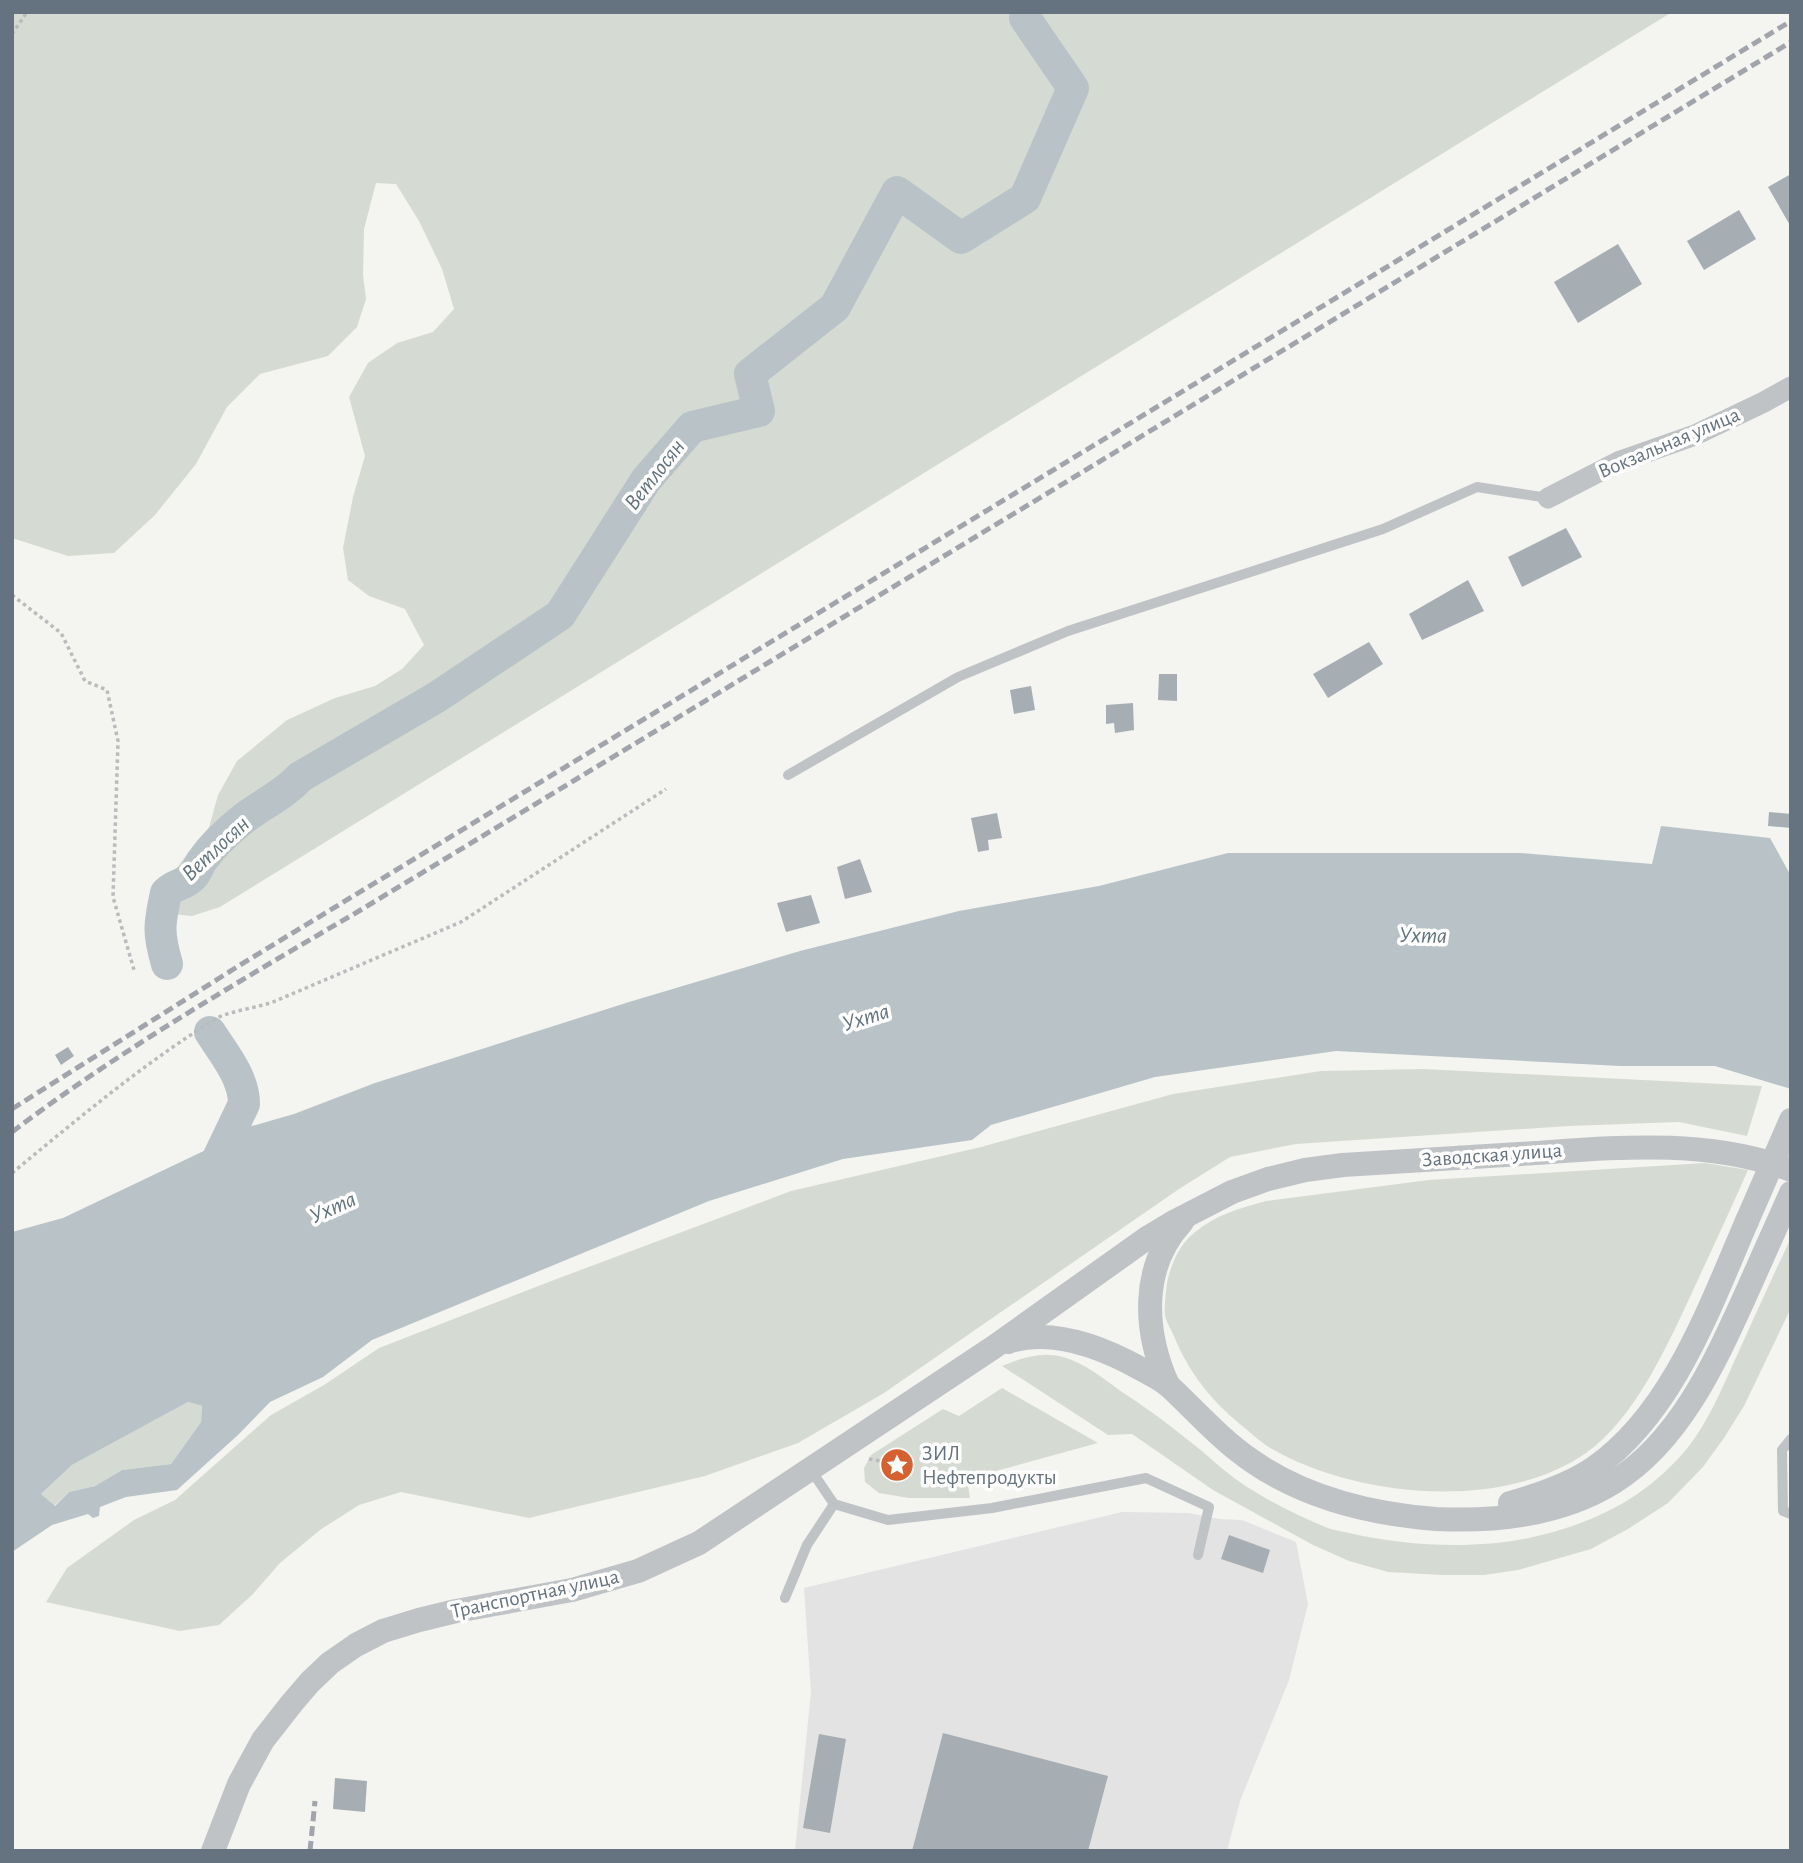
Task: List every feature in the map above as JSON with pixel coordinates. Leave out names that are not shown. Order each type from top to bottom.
[{"type":"street","name":"Вокзальная улица","points":[[1548,498],[1618,462],[1695,435],[1791,387]]},
{"type":"street","points":[[1402,1515],[1444,1515],[1513,1502],[1560,1486],[1604,1460],[1636,1430],[1662,1396],[1702,1324],[1791,1120]]},
{"type":"street","name":"Заводская улица","points":[[1198,1209],[1232,1192],[1268,1179],[1343,1164],[1644,1146],[1716,1151],[1791,1170]]},
{"type":"street","points":[[994,1347],[1029,1337],[1052,1337],[1119,1357],[1168,1385],[1222,1438],[1252,1462],[1285,1482],[1332,1501],[1361,1509],[1456,1520],[1516,1517],[1575,1502],[1615,1482],[1652,1451],[1698,1388],[1726,1337],[1791,1193]]},
{"type":"street","points":[[1168,1385],[1154,1343],[1150,1305],[1152,1280],[1164,1244],[1180,1224],[1198,1209]]},
{"type":"street","name":"Транспортная улица","points":[[213,1851],[239,1784],[263,1741],[310,1682],[330,1663],[356,1645],[383,1631],[419,1620],[572,1590],[638,1572],[699,1543],[994,1347],[1147,1238],[1198,1209]]},
{"type":"lane","points":[[788,775],[958,677],[1069,631],[1383,529],[1477,487],[1548,498]]},
{"type":"lane","points":[[1791,1439],[1783,1450],[1783,1511],[1791,1514]]},
{"type":"lane","points":[[811,1470],[834,1504],[888,1520],[992,1508],[1146,1478],[1209,1507],[1198,1555]]},
{"type":"lane","points":[[785,1598],[807,1545],[834,1504]]},
{"type":"path","points":[[12,34],[27,12]]},
{"type":"path","points":[[12,595],[61,633],[85,681],[107,690],[118,741],[113,897],[134,970]]},
{"type":"path","points":[[12,1173],[152,1061],[219,1017],[273,1002],[461,922],[666,789]]},
{"type":"path","points":[[869,1459],[891,1463]]},
{"type":"shaded area","points":[[12,12],[1672,12],[220,907],[192,916],[171,914],[160,892],[208,831],[218,795],[237,761],[287,720],[335,698],[375,686],[402,669],[424,645],[405,609],[369,596],[348,580],[343,548],[353,497],[365,456],[349,397],[368,363],[397,343],[433,332],[454,309],[442,269],[419,221],[396,184],[376,183],[364,229],[363,275],[366,299],[357,327],[328,356],[260,374],[227,407],[196,464],[155,515],[114,553],[68,556],[12,538]]},
{"type":"shaded area","points":[[1424,1069],[1762,1086],[1747,1136],[1679,1122],[1569,1126],[1296,1144],[1230,1157],[1179,1189],[884,1393],[798,1443],[705,1476],[529,1518],[401,1492],[359,1505],[320,1530],[280,1563],[253,1594],[219,1625],[180,1631],[46,1602],[67,1568],[134,1520],[175,1500],[271,1415],[324,1385],[379,1348],[554,1280],[791,1191],[981,1147],[1173,1094],[1321,1071]]},
{"type":"shaded area","points":[[1705,1163],[1748,1170],[1650,1377],[1621,1420],[1586,1453],[1552,1472],[1513,1484],[1471,1490],[1427,1491],[1383,1487],[1302,1464],[1264,1444],[1213,1398],[1194,1375],[1179,1349],[1166,1317],[1167,1283],[1176,1255],[1184,1243],[1210,1221],[1266,1201],[1429,1180]]},
{"type":"shaded area","points":[[1789,1242],[1791,1308],[1744,1406],[1703,1467],[1668,1503],[1628,1529],[1591,1549],[1518,1570],[1484,1575],[1442,1575],[1388,1572],[1349,1561],[1313,1545],[1213,1490],[1132,1434],[1108,1435],[1002,1366],[1039,1355],[1055,1355],[1079,1363],[1163,1420],[1244,1485],[1329,1529],[1393,1541],[1441,1545],[1511,1541],[1556,1531],[1599,1516],[1638,1494],[1673,1464],[1689,1446],[1714,1406]]},
{"type":"shaded area","points":[[1002,1388],[1098,1443],[967,1479],[970,1498],[909,1498],[879,1493],[865,1482],[864,1468],[871,1455],[943,1409],[959,1416]]},
{"type":"shaded area","points":[[188,1402],[202,1406],[201,1422],[171,1464],[122,1470],[95,1486],[69,1492],[54,1506],[41,1494],[72,1465]]},
{"type":"shaded area","points":[[1122,1512],[1189,1513],[1242,1520],[1296,1542],[1308,1604],[1289,1680],[1240,1801],[1227,1851],[795,1851],[811,1692],[804,1588]]},
{"type":"water","name":"Ухта","points":[[1661,826],[1770,838],[1791,876],[1791,1089],[1715,1066],[1620,1066],[1336,1051],[1155,1077],[991,1125],[972,1140],[843,1159],[709,1201],[372,1340],[323,1377],[270,1402],[177,1490],[126,1497],[100,1507],[99,1516],[93,1518],[88,1514],[52,1525],[12,1552],[12,1232],[63,1218],[210,1148],[238,1130],[294,1114],[375,1083],[629,1002],[800,951],[959,911],[1099,886],[1228,853],[1521,853],[1652,864]],"holes":[[[188,1402],[202,1406],[201,1422],[171,1464],[122,1470],[95,1486],[69,1492],[55,1506],[41,1494],[72,1465]]]},
{"type":"building","points":[[1791,174],[1791,227],[1768,187]]},
{"type":"building","points":[[1739,210],[1756,239],[1704,270],[1687,241]]},
{"type":"building","points":[[1618,244],[1642,284],[1578,323],[1554,282]]},
{"type":"building","points":[[1566,528],[1582,557],[1522,587],[1508,557]]},
{"type":"building","points":[[1468,580],[1484,611],[1422,640],[1409,614]]},
{"type":"building","points":[[1369,642],[1383,664],[1328,698],[1313,674]]},
{"type":"building","points":[[1159,674],[1177,674],[1177,701],[1158,700]]},
{"type":"building","points":[[1031,686],[1035,710],[1014,714],[1010,690]]},
{"type":"building","points":[[1133,703],[1134,730],[1115,733],[1114,723],[1106,724],[1106,705]]},
{"type":"building","points":[[1769,812],[1791,814],[1791,828],[1768,826]]},
{"type":"building","points":[[997,813],[1002,838],[988,840],[989,850],[978,852],[971,818]]},
{"type":"building","points":[[860,859],[872,892],[845,899],[837,867]]},
{"type":"building","points":[[811,895],[820,923],[786,932],[777,903]]},
{"type":"building","points":[[68,1047],[74,1056],[61,1065],[55,1055]]},
{"type":"building","points":[[1229,1535],[1270,1550],[1263,1573],[1221,1559]]},
{"type":"building","points":[[943,1733],[1108,1776],[1088,1851],[912,1851]]},
{"type":"building","points":[[819,1734],[846,1739],[830,1833],[803,1828]]},
{"type":"building","points":[[335,1778],[367,1781],[365,1812],[333,1809]]},
{"type":"waterway","name":"Ветлосян","points":[[167,964],[160,929],[166,893],[193,876],[205,856],[226,834],[300,777],[437,697],[560,615],[646,480],[692,427],[759,411],[750,374],[835,307],[897,192],[961,238],[1025,198],[1073,88],[1025,18],[1026,12]]},
{"type":"waterway","name":"Ветлосян","points":[[210,1032],[237,1075],[244,1104],[210,1175]]},
{"type":"railway","points":[[12,1109],[240,965],[1791,21]]},
{"type":"railway","points":[[12,1132],[97,1071],[185,1015],[1791,42]]},
{"type":"railway","points":[[310,1851],[315,1801]]},
{"type":"place","name":"ЗИЛ Нефтепродукты","points":[[897,1465]]}]
